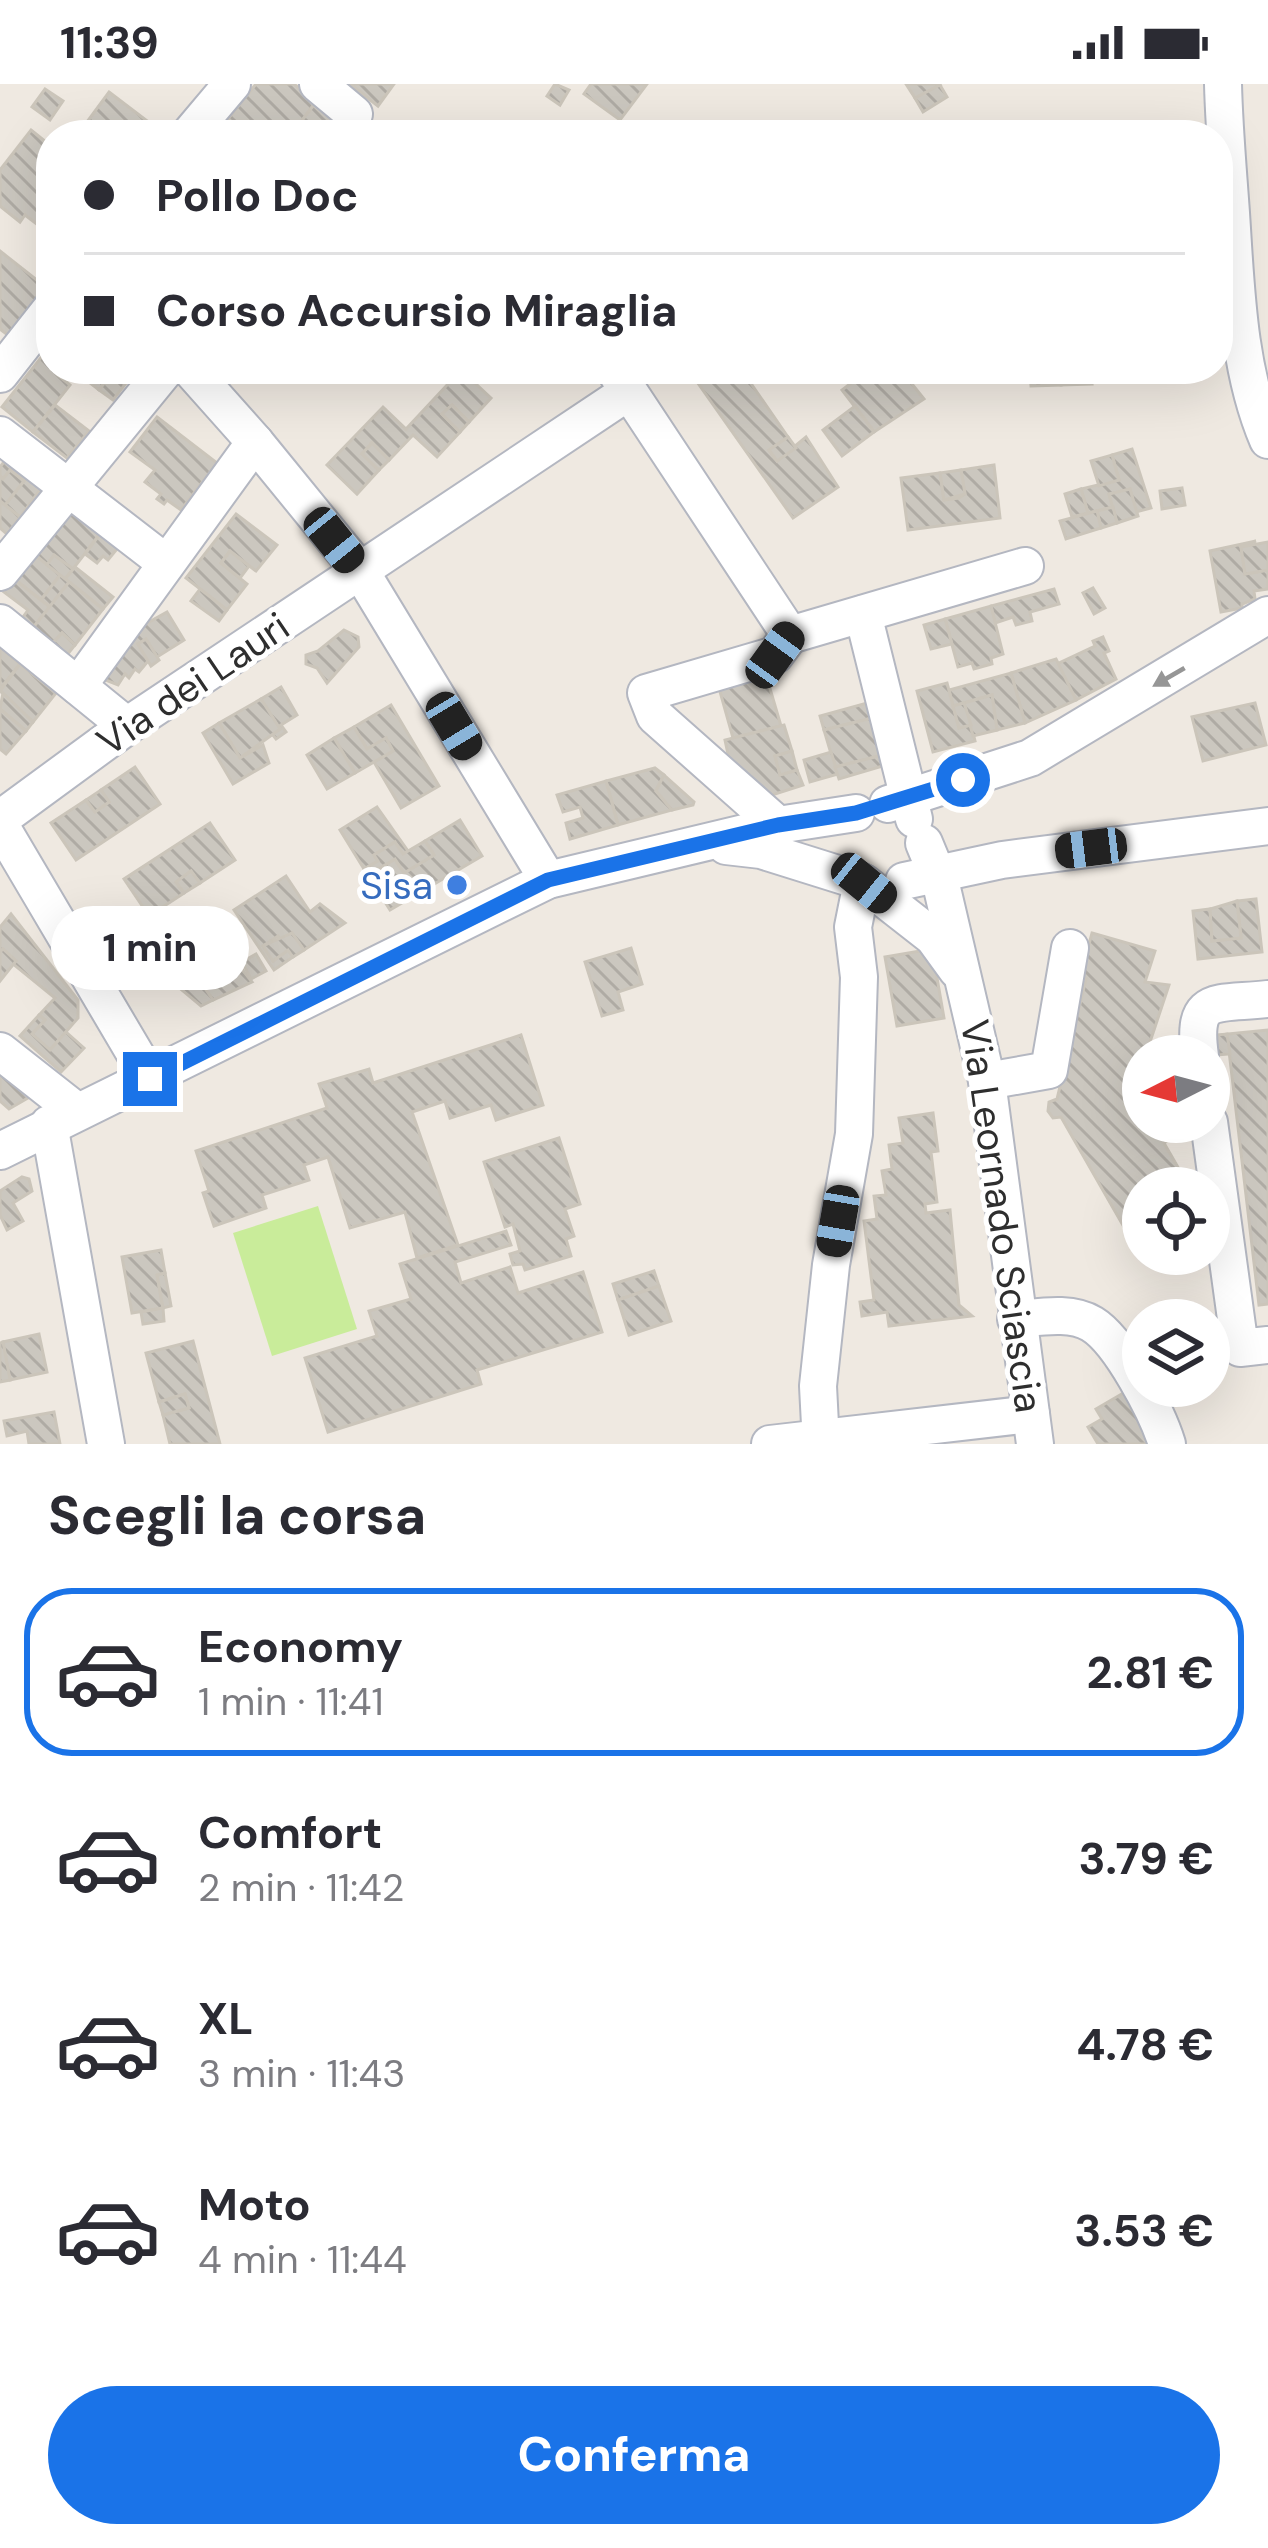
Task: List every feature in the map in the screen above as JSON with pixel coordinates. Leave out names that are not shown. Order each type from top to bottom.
[{"type":"street","points":[[202,120],[232,84]]},
{"type":"street","points":[[318,84],[354,114]]},
{"type":"street","points":[[1223,84],[1225,120]]},
{"type":"street","points":[[1233,257],[1255,410],[1268,440]]},
{"type":"street","points":[[0,374],[36,328]]},
{"type":"street","points":[[0,572],[154,384]]},
{"type":"street","points":[[203,384],[361,572],[548,880]]},
{"type":"street","name":"Via dei Lauri","points":[[0,822],[127,726],[361,572],[616,384]]},
{"type":"street","points":[[624,384],[790,635]]},
{"type":"street","points":[[0,435],[166,562]]},
{"type":"street","points":[[78,686],[255,442]]},
{"type":"street","points":[[778,825],[655,716],[646,693],[775,655],[790,635],[1025,566]]},
{"type":"street","name":"Via Leornado Sciascia","points":[[863,614],[907,833],[968,988],[987,1081],[1033,1429]]},
{"type":"street","points":[[968,988],[933,937],[845,864],[843,831],[907,833],[1268,615]]},
{"type":"street","points":[[0,623],[127,726]]},
{"type":"street","points":[[0,822],[150,1079]]},
{"type":"street","points":[[0,1151],[548,880],[778,825],[907,833],[1002,860],[1268,826]]},
{"type":"street","points":[[704,843],[761,850],[884,887],[907,833]]},
{"type":"street","points":[[821,1442],[820,1366],[831,1265],[854,1134],[859,1000],[853,927],[862,882]]},
{"type":"street","points":[[987,1081],[1049,1070],[1070,948]]},
{"type":"street","points":[[1197,1035],[1202,1011],[1268,999]]},
{"type":"street","points":[[0,1051],[62,1117],[106,1444]]},
{"type":"street","points":[[1213,1143],[1254,1347]]},
{"type":"street","points":[[1016,1319],[1064,1316],[1092,1324],[1132,1369],[1167,1444]]},
{"type":"street","points":[[770,1444],[1033,1429]]},
{"type":"green space","points":[[318,1206],[357,1329],[272,1356],[233,1233]]},
{"type":"building","points":[[256,84],[294,84],[316,102],[302,120],[227,120]]},
{"type":"building","points":[[350,84],[394,84],[378,106]]},
{"type":"building","points":[[555,84],[569,90],[560,105],[547,96]]},
{"type":"building","points":[[591,84],[647,84],[620,120],[584,94]]},
{"type":"building","points":[[906,84],[939,84],[940,85],[915,98]]},
{"type":"building","points":[[940,85],[947,97],[923,112],[915,98]]},
{"type":"building","points":[[45,89],[63,101],[50,120],[32,107]]},
{"type":"building","points":[[109,92],[146,120],[88,120]]},
{"type":"building","points":[[316,102],[335,117],[333,120],[302,120]]},
{"type":"building","points":[[31,130],[36,134],[36,223],[25,215],[20,222],[0,206],[0,170]]},
{"type":"building","points":[[0,251],[36,279],[36,302],[9,336],[0,329]]},
{"type":"building","points":[[36,364],[36,384],[70,385],[33,432],[2,407]]},
{"type":"building","points":[[104,384],[125,384],[113,400],[99,390]]},
{"type":"building","points":[[448,384],[476,384],[491,398],[469,422],[452,405],[442,414],[460,432],[437,457],[413,435],[389,460],[372,443],[362,454],[379,470],[357,494],[327,465],[383,407],[406,429]]},
{"type":"building","points":[[699,384],[751,384],[788,437],[769,450],[777,461],[806,437],[838,487],[793,518]]},
{"type":"building","points":[[850,384],[912,384],[924,399],[874,432],[842,390]]},
{"type":"building","points":[[55,405],[89,431],[67,458],[33,432]]},
{"type":"building","points":[[452,405],[469,422],[460,432],[442,414]]},
{"type":"building","points":[[855,406],[874,432],[842,456],[823,430]]},
{"type":"building","points":[[157,417],[217,463],[181,510],[157,499],[161,494],[145,482],[155,470],[130,452]]},
{"type":"building","points":[[788,437],[796,448],[777,461],[769,450]]},
{"type":"building","points":[[372,443],[389,460],[379,470],[362,454]]},
{"type":"building","points":[[1132,449],[1151,508],[1136,512],[1130,489],[1109,494],[1113,507],[1088,513],[1081,489],[1119,480],[1112,455]]},
{"type":"building","points":[[1112,455],[1119,480],[1099,486],[1091,461]]},
{"type":"building","points":[[7,458],[43,486],[20,517],[5,505],[24,481],[10,470],[3,479],[0,476]]},
{"type":"building","points":[[994,465],[1000,518],[908,530],[901,478],[940,473],[944,500],[959,498],[965,494],[961,470]]},
{"type":"building","points":[[10,470],[24,481],[5,505],[0,501],[0,476],[3,479]]},
{"type":"building","points":[[961,470],[965,494],[944,500],[940,473]]},
{"type":"building","points":[[1182,488],[1185,505],[1162,509],[1160,491]]},
{"type":"building","points":[[1081,489],[1088,513],[1072,517],[1065,494]]},
{"type":"building","points":[[1130,489],[1138,516],[1117,523],[1109,494]]},
{"type":"building","points":[[0,501],[20,517],[7,534],[0,528]]},
{"type":"building","points":[[72,505],[103,530],[73,569],[54,555],[47,565],[34,554]]},
{"type":"building","points":[[1113,507],[1117,523],[1101,528],[1097,511]]},
{"type":"building","points":[[1097,511],[1101,528],[1066,539],[1060,521]]},
{"type":"building","points":[[236,514],[277,545],[256,571],[230,551],[221,563],[247,584],[227,610],[186,578]]},
{"type":"building","points":[[103,530],[121,544],[108,560],[103,556],[97,563],[85,554]]},
{"type":"building","points":[[1256,541],[1241,547],[1245,574],[1268,570],[1268,589],[1254,591],[1255,599],[1242,608],[1221,612],[1210,551]]},
{"type":"building","points":[[1268,542],[1268,570],[1245,574],[1241,547]]},
{"type":"building","points":[[230,551],[249,566],[240,578],[221,563]]},
{"type":"building","points":[[34,554],[60,575],[41,600],[14,579]]},
{"type":"building","points":[[54,555],[73,569],[65,579],[47,565]]},
{"type":"building","points":[[75,567],[113,597],[103,609],[65,579]]},
{"type":"building","points":[[60,575],[69,582],[50,607],[41,600]]},
{"type":"building","points":[[14,579],[50,607],[32,629],[21,620],[28,610],[4,592]]},
{"type":"building","points":[[69,582],[103,609],[75,645],[62,633],[52,644],[32,629]]},
{"type":"building","points":[[1093,588],[1105,608],[1094,614],[1083,593]]},
{"type":"building","points":[[200,589],[227,610],[219,621],[191,601]]},
{"type":"building","points":[[1054,589],[1059,604],[1030,612],[1032,621],[1016,625],[1013,617],[995,623],[991,606]]},
{"type":"building","points":[[991,606],[1003,654],[991,658],[992,664],[958,667],[945,619]]},
{"type":"building","points":[[167,612],[184,640],[157,657],[146,639],[138,644],[148,661],[139,672],[135,669],[129,678],[125,674],[118,685],[103,679],[135,630]]},
{"type":"building","points":[[945,619],[952,644],[931,649],[924,625]]},
{"type":"building","points":[[344,630],[358,637],[359,647],[327,683],[317,668],[306,664],[306,655]]},
{"type":"building","points":[[62,633],[75,645],[66,656],[52,644]]},
{"type":"building","points":[[1103,637],[1109,651],[1104,653],[1116,679],[1076,700],[1057,664],[1095,646],[1093,641]]},
{"type":"building","points":[[146,639],[159,660],[151,666],[138,644]]},
{"type":"building","points":[[0,647],[20,664],[0,689]]},
{"type":"building","points":[[1056,659],[1076,700],[1025,723],[1011,673]]},
{"type":"building","points":[[20,664],[56,693],[33,722],[0,691]]},
{"type":"building","points":[[1011,673],[1025,723],[997,730],[992,695],[953,706],[949,690]]},
{"type":"building","points":[[766,675],[781,726],[733,738],[719,688]]},
{"type":"building","points":[[947,683],[959,728],[971,725],[975,741],[933,752],[917,691]]},
{"type":"building","points":[[281,687],[297,715],[281,725],[286,732],[276,739],[272,734],[280,729],[261,699]]},
{"type":"building","points":[[3,693],[33,722],[26,731],[0,709]]},
{"type":"building","points":[[992,695],[997,730],[973,736],[964,703]]},
{"type":"building","points":[[261,699],[280,729],[240,758],[219,723]]},
{"type":"building","points":[[867,703],[872,718],[824,730],[820,716]]},
{"type":"building","points":[[964,703],[971,725],[959,728],[953,706]]},
{"type":"building","points":[[1255,703],[1266,745],[1203,761],[1192,717]]},
{"type":"building","points":[[391,705],[439,786],[401,808],[374,762],[393,751],[386,738],[367,749],[354,727]]},
{"type":"building","points":[[0,709],[26,731],[6,754],[0,749]]},
{"type":"building","points":[[872,718],[883,755],[835,767],[824,730]]},
{"type":"building","points":[[219,723],[240,758],[263,745],[269,763],[233,784],[203,733]]},
{"type":"building","points":[[784,725],[792,751],[775,756],[780,775],[797,770],[803,785],[766,797],[762,786],[731,768],[725,740]]},
{"type":"building","points":[[354,727],[367,749],[386,738],[393,751],[355,773],[334,738]]},
{"type":"building","points":[[334,738],[355,773],[327,789],[307,755]]},
{"type":"building","points":[[792,751],[797,770],[780,775],[775,756]]},
{"type":"building","points":[[831,752],[838,774],[810,782],[804,760]]},
{"type":"building","points":[[883,755],[886,765],[839,779],[835,767]]},
{"type":"building","points":[[135,767],[160,804],[76,860],[51,823],[86,800],[95,812],[109,802],[101,790]]},
{"type":"building","points":[[655,768],[664,775],[656,791],[672,810],[618,825],[606,781]]},
{"type":"building","points":[[664,775],[693,805],[672,810],[656,791]]},
{"type":"building","points":[[606,781],[618,825],[570,839],[566,823],[583,818],[580,807],[563,812],[557,795]]},
{"type":"building","points":[[101,790],[109,802],[95,812],[86,800]]},
{"type":"building","points":[[377,807],[408,851],[403,854],[395,842],[374,855],[378,861],[364,869],[340,830]]},
{"type":"building","points":[[460,820],[482,856],[390,910],[368,875],[395,859],[404,873],[434,855],[425,841]]},
{"type":"building","points":[[210,823],[235,860],[200,883],[191,871],[176,882],[184,893],[149,916],[124,879]]},
{"type":"building","points":[[425,841],[434,855],[404,873],[395,859],[368,875],[364,869],[378,861],[374,855],[395,842],[403,854]]},
{"type":"building","points":[[191,871],[200,883],[184,893],[176,882]]},
{"type":"building","points":[[286,876],[310,912],[320,904],[345,923],[304,950],[292,933],[281,940],[278,936],[263,946],[273,961],[288,950],[293,957],[274,970],[234,910]]},
{"type":"building","points":[[1256,899],[1262,952],[1198,959],[1193,911],[1210,909],[1212,941],[1241,938],[1237,901]]},
{"type":"building","points":[[1237,901],[1241,938],[1212,941],[1210,909]]},
{"type":"building","points":[[11,914],[78,1000],[78,1018],[50,1050],[32,1034],[45,1020],[39,1015],[55,998],[13,964],[16,961],[3,949],[0,952],[0,927]]},
{"type":"building","points":[[292,933],[304,950],[293,957],[288,950],[273,961],[263,946]]},
{"type":"building","points":[[1092,933],[1155,951],[1145,982],[1169,985],[1152,1035],[1122,1035],[1122,1143],[1164,1143],[1178,1167],[1122,1167],[1122,1224],[1061,1117],[1053,1118],[1048,1111],[1049,1102],[1057,1099],[1086,979],[1080,977]]},
{"type":"building","points":[[216,934],[238,964],[225,974],[194,949]]},
{"type":"building","points":[[631,948],[642,984],[618,992],[623,1010],[602,1016],[585,962]]},
{"type":"building","points":[[3,949],[16,961],[0,981],[0,952]]},
{"type":"building","points":[[194,949],[225,974],[238,964],[252,982],[213,1000],[195,974],[177,986],[161,972]]},
{"type":"building","points":[[932,949],[944,1018],[897,1026],[885,957]]},
{"type":"building","points":[[256,954],[266,971],[251,979],[242,962]]},
{"type":"building","points":[[195,974],[213,1000],[201,1006],[177,986]]},
{"type":"building","points":[[39,1015],[45,1020],[32,1034],[50,1050],[66,1032],[84,1048],[61,1072],[20,1036]]},
{"type":"building","points":[[1268,1030],[1268,1304],[1259,1305],[1227,1034]]},
{"type":"building","points":[[521,1035],[543,1105],[496,1120],[491,1105],[450,1118],[445,1101],[412,1112],[458,1245],[417,1258],[405,1212],[350,1228],[328,1157],[304,1165],[309,1180],[262,1195],[266,1208],[214,1226],[196,1151],[327,1108],[319,1084],[369,1069],[373,1083]]},
{"type":"building","points":[[0,1067],[33,1095],[9,1109],[0,1101]]},
{"type":"building","points":[[933,1113],[938,1151],[931,1152],[937,1202],[925,1204],[926,1213],[950,1210],[959,1305],[972,1316],[889,1326],[887,1312],[862,1316],[860,1302],[874,1300],[864,1221],[877,1219],[874,1196],[886,1195],[882,1171],[892,1169],[889,1145],[903,1143],[899,1118]]},
{"type":"building","points":[[559,1138],[580,1204],[565,1209],[574,1236],[566,1239],[571,1256],[525,1270],[523,1264],[513,1265],[510,1254],[520,1251],[513,1224],[505,1227],[484,1162]]},
{"type":"building","points":[[22,1177],[29,1179],[32,1191],[13,1203],[23,1221],[7,1230],[0,1215],[0,1191]]},
{"type":"building","points":[[506,1231],[511,1245],[455,1262],[461,1283],[510,1267],[518,1293],[583,1272],[602,1332],[477,1370],[481,1384],[328,1432],[305,1358],[377,1336],[369,1311],[411,1299],[400,1264]]},
{"type":"building","points":[[161,1250],[165,1273],[157,1275],[163,1308],[132,1313],[122,1257]]},
{"type":"building","points":[[654,1271],[659,1286],[618,1300],[613,1284]]},
{"type":"building","points":[[165,1273],[171,1306],[163,1308],[157,1275]]},
{"type":"building","points":[[659,1286],[671,1321],[629,1335],[618,1300]]},
{"type":"building","points":[[163,1308],[164,1321],[143,1324],[141,1312]]},
{"type":"building","points":[[39,1334],[47,1372],[10,1380],[3,1342]]},
{"type":"building","points":[[193,1341],[220,1444],[170,1444],[163,1415],[189,1408],[185,1394],[159,1402],[146,1353]]},
{"type":"building","points":[[0,1343],[10,1380],[0,1382]]},
{"type":"building","points":[[185,1394],[189,1408],[163,1415],[159,1402]]},
{"type":"building","points":[[1122,1394],[1122,1407],[1132,1407],[1151,1444],[1098,1444],[1088,1427],[1102,1419],[1096,1409]]},
{"type":"building","points":[[54,1412],[60,1444],[29,1444],[27,1431],[7,1436],[4,1421]]},
{"type":"place","name":"Sisa","points":[[457,885]]},
{"type":"route","points":[[150,1079],[548,880],[778,825],[856,813],[963,780]]}]
